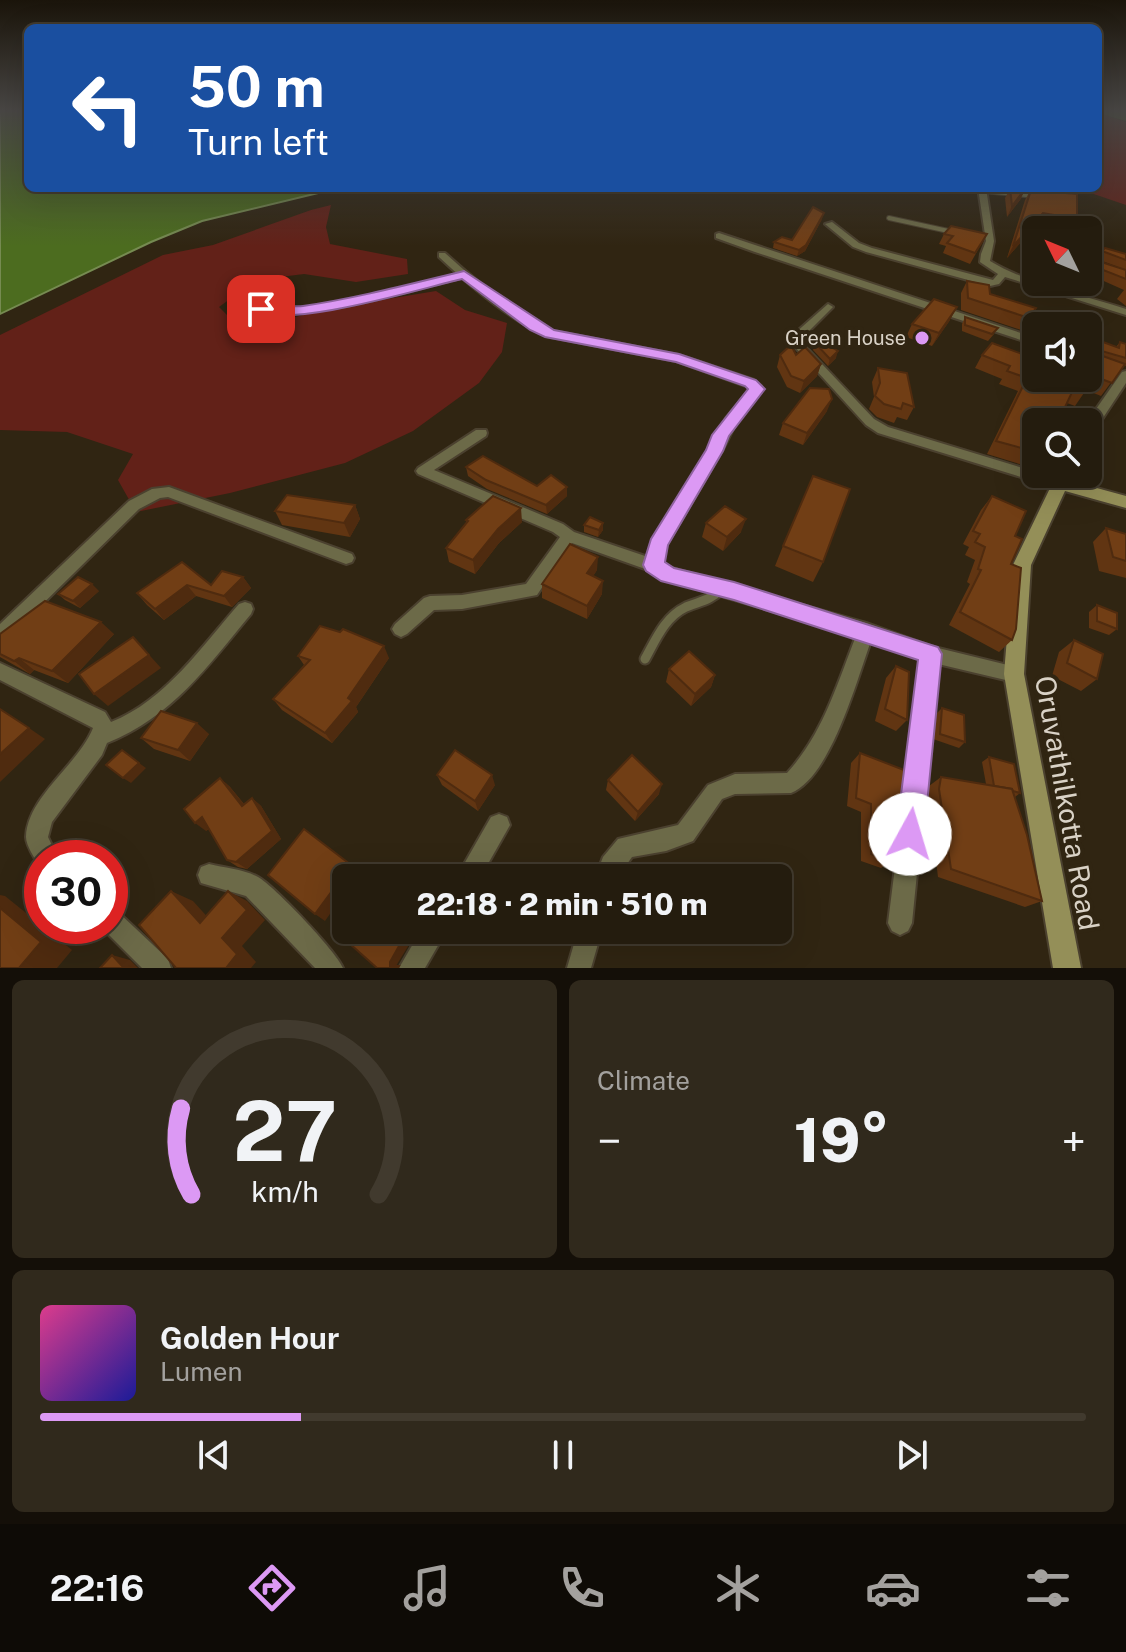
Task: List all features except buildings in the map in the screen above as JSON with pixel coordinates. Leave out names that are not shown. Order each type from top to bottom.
[{"type":"street","points":[[982,192],[990,241],[985,262],[1003,273],[1022,277]]},
{"type":"street","points":[[829,224],[856,245],[869,250],[990,283],[996,282],[1003,273]]},
{"type":"street","points":[[719,236],[808,269],[1022,337]]},
{"type":"street","points":[[442,255],[535,327],[550,334],[696,362],[750,383],[757,389],[721,435],[715,451],[658,545],[654,565]]},
{"type":"street","points":[[1088,296],[1126,312]]},
{"type":"street","points":[[828,307],[798,336],[799,346],[870,422],[883,430],[1022,468]]},
{"type":"street","points":[[1101,408],[1121,373]]},
{"type":"street","points":[[481,433],[423,471],[558,528],[569,536],[654,565],[669,575],[722,587],[930,654],[1014,674]]},
{"type":"street","name":"Oruvathilkotta Road","points":[[1058,488],[1022,565],[1014,674],[1067,968]]},
{"type":"street","points":[[1087,488],[1126,502]]},
{"type":"street","points":[[0,635],[134,505],[157,493],[169,492],[346,558]]},
{"type":"street","points":[[401,629],[430,603],[462,602],[531,590],[569,536]]},
{"type":"street","points":[[101,736],[121,730],[163,703],[245,609]]},
{"type":"street","points":[[612,864],[626,847],[666,840],[685,833],[715,792],[735,784],[791,783],[805,771],[824,737],[866,631]]},
{"type":"street","points":[[900,923],[930,654]]},
{"type":"street","points":[[0,671],[98,719],[103,727],[101,736],[42,818],[38,840]]},
{"type":"street","points":[[475,864],[499,825]]},
{"type":"street","points":[[209,875],[252,886],[331,968]]},
{"type":"street","points":[[128,938],[159,968]]},
{"type":"street","points":[[411,968],[426,944]]},
{"type":"street","points":[[579,968],[586,944]]},
{"type":"lane","points":[[1004,192],[1041,197]]},
{"type":"lane","points":[[889,218],[961,234]]},
{"type":"lane","points":[[976,237],[990,241]]},
{"type":"lane","points":[[261,309],[288,312],[343,304],[464,275]]},
{"type":"lane","points":[[645,659],[664,625],[676,613],[687,606],[706,604],[722,587]]},
{"type":"shaded area","points":[[0,155],[24,155],[24,192],[322,192],[202,221],[0,314]]},
{"type":"shaded area","points":[[1102,155],[1126,155],[1126,205],[1088,192],[1102,192]]},
{"type":"shaded area","points":[[331,205],[326,227],[330,244],[407,259],[408,274],[356,282],[304,274],[256,280],[219,307],[242,330],[332,308],[436,291],[465,310],[507,323],[502,352],[479,383],[413,431],[345,463],[230,493],[136,512],[118,480],[133,454],[67,432],[0,430],[0,335],[163,255],[213,245]]},
{"type":"place","name":"Green House","points":[[922,338]]},
{"type":"route","points":[[261,309],[288,312],[343,304],[464,275],[535,327],[550,334],[679,358],[750,383],[757,389],[721,435],[715,451],[658,545],[654,565],[669,575],[734,591],[930,654],[910,834]]}]
